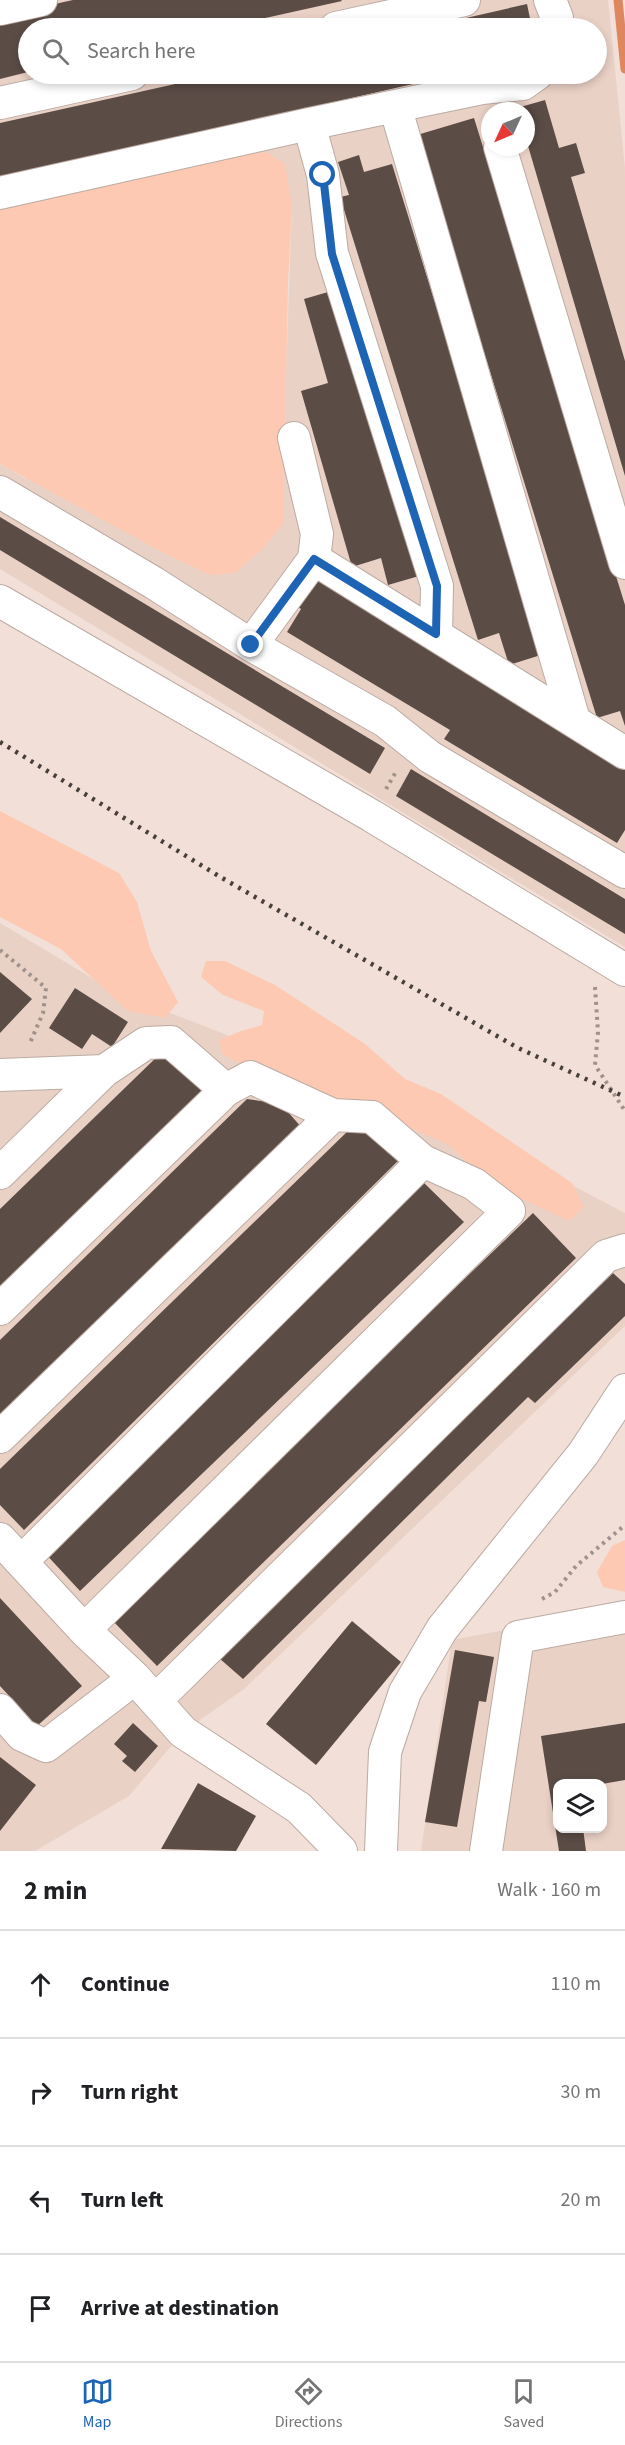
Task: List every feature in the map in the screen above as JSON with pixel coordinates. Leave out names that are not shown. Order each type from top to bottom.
[{"type":"street","points":[[0,9],[41,0]]},
{"type":"street","points":[[382,18],[464,0]]},
{"type":"street","points":[[550,0],[557,18]]},
{"type":"street","points":[[0,103],[86,84]]},
{"type":"street","points":[[0,193],[395,106],[486,101],[523,84]]},
{"type":"street","points":[[395,106],[574,720]]},
{"type":"street","points":[[309,124],[323,175],[332,254],[437,586],[436,634]]},
{"type":"street","points":[[503,156],[625,563]]},
{"type":"street","points":[[251,645],[314,559],[316,534],[294,438]]},
{"type":"street","points":[[0,492],[154,583],[251,645],[385,721],[430,757],[625,872]]},
{"type":"street","points":[[314,559],[625,753]]},
{"type":"street","points":[[0,601],[372,816],[625,970]]},
{"type":"street","points":[[0,1173],[104,1071],[146,1043],[171,1042],[226,1090]]},
{"type":"street","points":[[8,1074],[104,1071]]},
{"type":"street","points":[[0,1310],[226,1090],[250,1077],[333,1115],[372,1117],[423,1161],[474,1184],[509,1211],[84,1630]]},
{"type":"street","points":[[0,1437],[333,1115]]},
{"type":"street","points":[[22,1562],[423,1161]]},
{"type":"street","points":[[156,1700],[606,1256],[625,1250]]},
{"type":"street","points":[[381,1851],[386,1752],[405,1692],[442,1629],[583,1454],[625,1390]]},
{"type":"street","points":[[0,1539],[84,1630],[156,1700],[183,1732],[299,1808],[341,1851]]},
{"type":"street","points":[[486,1851],[518,1637],[625,1617]]},
{"type":"street","points":[[0,1710],[22,1735],[46,1746],[135,1678]]},
{"type":"path","points":[[372,816],[412,743]]},
{"type":"path","points":[[0,950],[46,988],[43,1013],[8,1074]]},
{"type":"path","points":[[593,951],[598,1032],[595,1065],[625,1111]]},
{"type":"path","points":[[538,1602],[555,1592],[576,1566],[625,1525]]},
{"type":"shaded area","points":[[0,0],[608,0],[625,169],[625,947],[0,569],[0,464],[26,479],[284,429],[292,207],[228,157],[130,181],[0,207]]},
{"type":"shaded area","points":[[266,152],[285,164],[292,207],[288,282],[283,524],[262,549],[235,573],[210,575],[160,551],[0,464],[0,207],[130,181],[228,157]]},
{"type":"shaded area","points":[[0,811],[119,873],[137,902],[151,951],[178,1002],[165,1018],[128,1011],[61,949],[0,917]]},
{"type":"shaded area","points":[[0,923],[112,990],[459,1126],[625,1213],[625,1326],[244,1689],[183,1732],[129,1796],[35,1851],[0,1851]]},
{"type":"shaded area","points":[[206,961],[225,961],[275,985],[365,1044],[405,1079],[441,1094],[572,1183],[584,1207],[569,1221],[490,1184],[449,1145],[353,1103],[315,1091],[272,1068],[247,1066],[223,1055],[219,1040],[262,1025],[264,1011],[223,995],[201,977]]},
{"type":"shaded area","points":[[625,1540],[625,1592],[603,1587],[597,1572],[612,1546]]},
{"type":"shaded area","points":[[625,1607],[625,1851],[421,1851],[452,1640]]},
{"type":"building","points":[[73,0],[342,1],[265,18],[18,18],[18,74],[0,79],[0,16]]},
{"type":"building","points":[[527,4],[530,18],[466,18]]},
{"type":"building","points":[[175,84],[413,84],[0,178],[0,123]]},
{"type":"building","points":[[545,100],[559,148],[576,143],[585,173],[571,177],[625,361],[625,476],[531,156],[535,156],[535,103]]},
{"type":"building","points":[[474,118],[481,141],[481,156],[486,156],[625,605],[625,726],[620,711],[597,718],[417,135]]},
{"type":"building","points":[[359,155],[364,172],[392,164],[544,654],[509,665],[499,633],[478,640],[340,197],[349,195],[338,162]]},
{"type":"building","points":[[335,290],[419,576],[388,585],[381,558],[352,567],[301,391],[328,383],[304,299]]},
{"type":"building","points":[[0,517],[385,748],[370,774],[0,550]]},
{"type":"building","points":[[312,577],[625,765],[625,830],[617,843],[444,739],[450,730],[287,632],[301,609],[295,605]]},
{"type":"building","points":[[411,769],[625,899],[625,934],[396,796]]},
{"type":"building","points":[[0,972],[32,999],[0,1033]]},
{"type":"building","points":[[75,988],[128,1022],[112,1047],[92,1034],[82,1049],[49,1028]]},
{"type":"building","points":[[165,1049],[204,1091],[0,1287],[0,1209]]},
{"type":"building","points":[[247,1099],[281,1104],[302,1128],[0,1418],[0,1340]]},
{"type":"building","points":[[350,1129],[376,1132],[402,1157],[24,1530],[0,1505],[0,1469]]},
{"type":"building","points":[[421,1180],[464,1222],[80,1591],[43,1551]]},
{"type":"building","points":[[533,1213],[576,1258],[157,1666],[111,1619]]},
{"type":"building","points":[[613,1273],[625,1284],[625,1316],[535,1403],[528,1397],[243,1679],[219,1658]]},
{"type":"building","points":[[0,1598],[82,1686],[37,1726],[0,1686]]},
{"type":"building","points":[[352,1621],[401,1662],[316,1765],[266,1724]]},
{"type":"building","points":[[455,1650],[494,1657],[486,1702],[479,1701],[457,1827],[425,1822]]},
{"type":"building","points":[[133,1723],[158,1746],[135,1772],[122,1761],[127,1756],[114,1744]]},
{"type":"building","points":[[625,1723],[625,1780],[607,1783],[607,1779],[553,1779],[553,1813],[541,1736]]},
{"type":"building","points":[[0,1757],[36,1785],[0,1831]]},
{"type":"building","points":[[198,1783],[256,1816],[236,1851],[161,1849]]},
{"type":"building","points":[[556,1833],[584,1833],[586,1851],[559,1851]]},
{"type":"waterway","points":[[618,0],[625,69]]},
{"type":"railway","points":[[0,742],[222,878],[518,1048],[625,1097]]},
{"type":"route","points":[[251,645],[314,559],[436,634],[437,586],[332,254],[323,175]]}]
